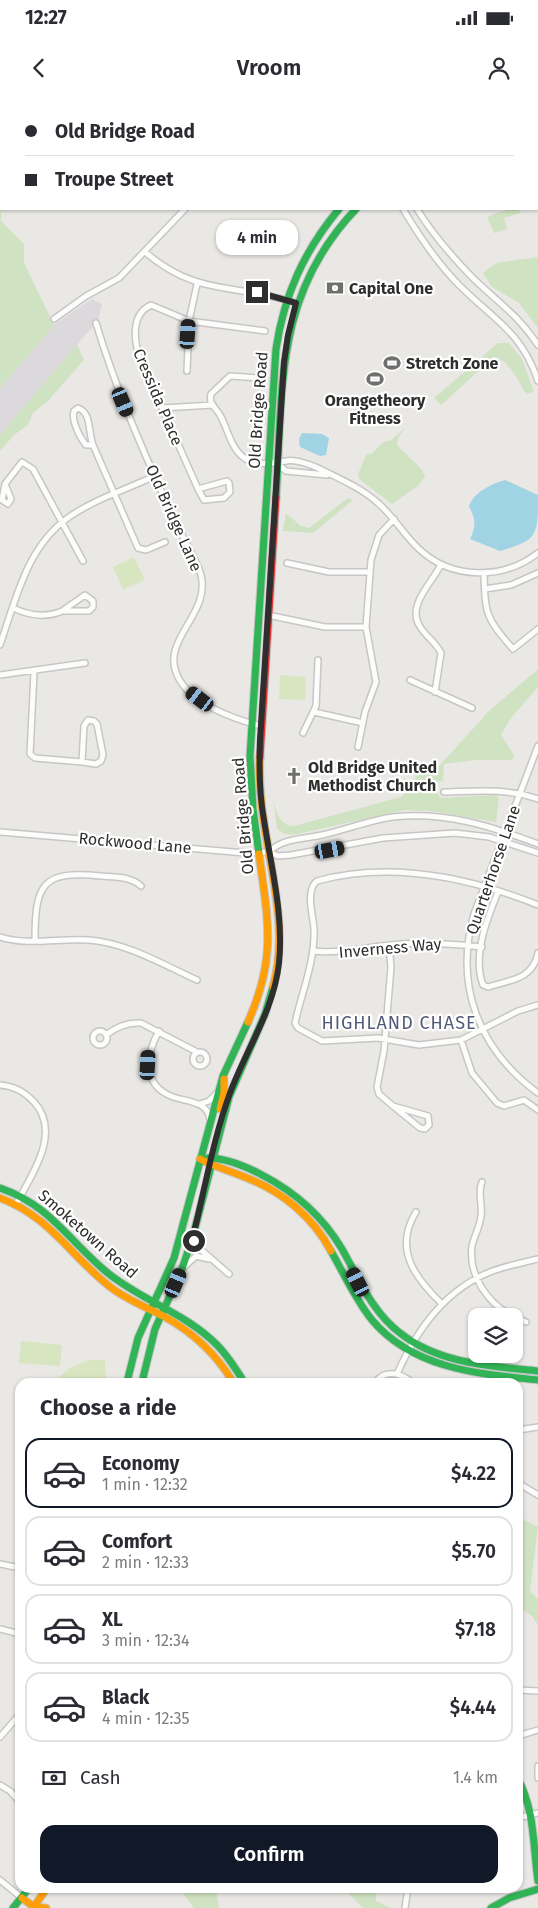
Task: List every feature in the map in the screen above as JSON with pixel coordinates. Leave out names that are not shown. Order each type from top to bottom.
[{"type":"main road","name":"Old Bridge Road","points":[[128,1378],[138,1338],[174,1258],[224,1072],[260,995],[267,968],[269,930],[251,783],[252,724],[276,349],[286,300],[308,250],[338,210]]},
{"type":"main road","name":"Old Bridge Road","points":[[211,1158],[229,1097],[265,1014],[279,965],[280,920],[261,796],[261,726],[285,351],[296,303],[321,250],[355,210]]},
{"type":"main road","points":[[143,1378],[160,1315],[182,1269],[193,1236],[211,1166],[224,1093],[224,1072]]},
{"type":"main road","points":[[200,1159],[211,1158],[233,1163],[262,1175],[304,1202],[334,1237],[375,1308],[393,1327],[413,1342],[430,1352],[457,1362],[538,1371]]},
{"type":"main road","points":[[200,1159],[211,1166],[237,1174],[264,1186],[296,1208],[325,1239],[362,1307],[382,1329],[409,1350],[436,1364],[463,1372],[519,1378]]},
{"type":"main road","name":"Smoketown Road","points":[[0,1188],[21,1196],[56,1219],[108,1273],[187,1320],[209,1336],[227,1356],[241,1378]]},
{"type":"main road","name":"Smoketown Road","points":[[0,1198],[16,1204],[53,1229],[80,1259],[108,1285],[185,1329],[208,1348],[230,1378]]},
{"type":"main road","points":[[523,1378],[538,1380]]},
{"type":"main road","points":[[523,1788],[535,1814],[538,1881]]},
{"type":"main road","points":[[491,1908],[509,1898],[538,1889]]},
{"type":"main road","points":[[13,1908],[26,1893]]},
{"type":"main road","points":[[34,1908],[44,1893]]},
{"type":"main road","points":[[22,1898],[34,1908],[46,1908]]},
{"type":"street","points":[[54,319],[86,296],[119,278],[184,210]]},
{"type":"street","points":[[404,210],[447,272],[498,318],[518,341],[531,363],[538,382]]},
{"type":"street","points":[[418,210],[439,241],[467,273],[514,314],[538,345]]},
{"type":"street","points":[[145,252],[166,269],[197,284],[257,292],[296,303]]},
{"type":"street","points":[[187,371],[189,321],[197,284]]},
{"type":"street","name":"Cressida Place","points":[[198,489],[139,356],[134,338],[136,326],[142,312],[151,305],[189,321],[264,331]]},
{"type":"street","name":"Old Bridge Lane","points":[[96,323],[120,396],[184,541],[197,565],[202,580],[201,596],[197,610],[182,634],[175,650],[176,672],[182,684],[200,699],[227,716],[261,726]]},
{"type":"street","points":[[260,378],[234,375],[226,378],[211,394],[213,405],[221,416],[240,455],[252,462],[278,464],[287,461],[298,462],[314,467],[367,494],[394,519],[418,548],[441,564],[459,571],[484,573],[511,568],[538,552]]},
{"type":"street","points":[[162,408],[213,405]]},
{"type":"street","points":[[93,445],[86,445],[81,438],[73,416],[76,409],[85,412],[93,445],[138,548],[146,550],[165,542]]},
{"type":"street","points":[[6,484],[22,462],[29,464],[82,561]]},
{"type":"street","points":[[278,464],[286,471],[331,475]]},
{"type":"street","points":[[0,645],[30,563],[45,540],[61,523],[80,510],[155,476]]},
{"type":"street","points":[[226,481],[230,483],[228,494],[224,498],[204,500],[198,489],[226,481]]},
{"type":"street","points":[[358,747],[363,723],[376,682],[366,627],[369,572],[376,540],[384,528],[394,519]]},
{"type":"street","points":[[287,563],[329,572],[369,572]]},
{"type":"street","points":[[435,692],[441,652],[420,627],[417,615],[422,594],[441,564]]},
{"type":"street","points":[[484,573],[485,608],[489,619],[514,649],[538,629]]},
{"type":"street","points":[[484,590],[511,585],[538,573]]},
{"type":"street","points":[[13,608],[25,613],[41,616],[62,611],[85,612],[91,609],[93,601],[85,595],[62,611]]},
{"type":"street","points":[[268,615],[325,627],[366,627]]},
{"type":"street","points":[[303,733],[314,712],[318,660]]},
{"type":"street","points":[[0,675],[85,664]]},
{"type":"street","points":[[34,672],[30,754],[35,758],[96,764],[103,758],[97,724],[91,720],[84,724],[82,762]]},
{"type":"street","points":[[410,680],[472,708]]},
{"type":"street","points":[[314,712],[363,723]]},
{"type":"street","name":"Quarterhorse Lane","points":[[538,746],[483,888],[474,914],[467,945],[469,991],[482,1030],[507,1066],[538,1092]]},
{"type":"street","points":[[444,792],[501,790],[520,793],[538,799]]},
{"type":"street","points":[[538,844],[463,820],[408,816],[378,820],[327,834],[279,843],[269,852],[278,856],[291,855],[383,838],[455,833],[478,834],[538,854]]},
{"type":"street","name":"Rockwood Lane","points":[[0,832],[259,854],[269,852]]},
{"type":"street","points":[[538,905],[442,876],[404,871],[372,872],[317,881],[311,889],[313,952],[310,970],[295,1023],[298,1028],[326,1042],[384,1039],[410,1045],[461,1040],[518,1011],[538,1005]]},
{"type":"street","points":[[34,940],[36,902],[41,890],[53,878],[73,873],[127,878],[141,886]]},
{"type":"street","points":[[498,892],[485,927],[482,947],[482,982],[488,987],[528,973],[535,966],[538,953]]},
{"type":"street","points":[[0,937],[34,940],[88,940],[114,945],[140,954],[197,980]]},
{"type":"street","name":"Inverness Way","points":[[313,952],[346,952],[389,945],[428,943],[482,947]]},
{"type":"street","points":[[389,945],[391,967],[378,1091],[393,1106],[420,1128],[425,1129],[429,1125],[429,1117],[424,1113],[393,1106]]},
{"type":"street","points":[[106,1035],[132,1022],[159,1031],[197,1052]]},
{"type":"street","points":[[159,1031],[148,1054],[148,1065],[151,1074],[158,1085],[168,1094],[200,1104],[207,1110],[210,1120]]},
{"type":"street","points":[[461,1040],[472,1073],[496,1103],[504,1106],[524,1100],[538,1110]]},
{"type":"street","points":[[0,1085],[12,1087],[25,1094],[36,1104],[45,1122],[44,1146],[16,1204]]},
{"type":"street","points":[[200,1104],[209,1101],[217,1093]]},
{"type":"street","points":[[482,1182],[479,1192],[482,1215],[474,1240],[472,1256],[477,1278],[492,1301],[502,1308]]},
{"type":"street","points":[[416,1212],[406,1234],[410,1262],[422,1284],[442,1304]]},
{"type":"street","points":[[193,1236],[198,1248],[229,1274]]},
{"type":"street","points":[[182,1269],[196,1256],[211,1260]]},
{"type":"street","points":[[397,1374],[413,1342],[450,1296],[477,1278],[490,1272],[538,1258]]},
{"type":"street","points":[[380,1378],[384,1375],[397,1374],[404,1378]]},
{"type":"street","points":[[523,1429],[538,1427]]},
{"type":"street","points":[[523,1486],[538,1495]]},
{"type":"street","points":[[0,1564],[15,1567]]},
{"type":"street","points":[[0,1630],[15,1633]]},
{"type":"street","points":[[523,1690],[538,1691]]},
{"type":"street","points":[[0,1737],[15,1720]]},
{"type":"street","points":[[523,1734],[538,1730]]},
{"type":"street","points":[[538,1766],[538,1778]]},
{"type":"street","points":[[0,1785],[15,1796]]},
{"type":"street","points":[[0,1880],[15,1892]]},
{"type":"street","points":[[16,1893],[22,1898]]},
{"type":"street","points":[[405,1908],[407,1893]]},
{"type":"shaded area","points":[[92,299],[102,304],[98,321],[79,342],[70,359],[0,443],[0,388],[46,334],[46,330]]},
{"type":"green space","points":[[0,210],[3,210],[1,213],[1,221],[24,244],[24,263],[54,325],[0,388]]},
{"type":"green space","points":[[505,210],[519,210],[520,213],[504,218],[507,229],[494,233],[487,217],[502,211],[505,212]]},
{"type":"green space","points":[[538,257],[538,328],[518,302],[492,287],[483,273],[496,263]]},
{"type":"green space","points":[[498,343],[509,343],[522,359],[534,392],[526,394],[508,366],[494,357],[441,405],[434,398]]},
{"type":"green space","points":[[77,345],[84,360],[48,401],[33,413],[28,425],[14,435],[0,451],[0,435]]},
{"type":"green space","points":[[405,428],[398,438],[397,445],[422,470],[425,476],[418,486],[392,504],[359,479],[358,474],[367,453],[370,455],[385,441],[390,441]]},
{"type":"green space","points":[[348,498],[353,500],[313,533],[283,531],[286,513],[301,526],[309,528]]},
{"type":"green space","points":[[134,557],[145,580],[123,590],[113,567]]},
{"type":"green space","points":[[538,669],[538,687],[511,718],[501,735],[514,755],[512,760],[475,760],[444,764],[443,781],[435,782],[430,779],[420,783],[422,789],[438,794],[440,798],[497,795],[499,799],[496,822],[431,811],[405,810],[293,835],[285,834],[277,829],[273,798],[281,820],[294,826],[401,797],[415,782],[414,767],[426,769],[440,765],[489,711]]},
{"type":"green space","points":[[280,675],[306,677],[305,700],[279,699]]},
{"type":"green space","points":[[21,1341],[62,1345],[60,1366],[19,1363]]},
{"type":"green space","points":[[88,1360],[105,1360],[106,1378],[58,1378],[68,1369]]},
{"type":"green space","points":[[523,1520],[538,1527],[530,1591],[538,1599],[538,1625],[532,1616],[523,1610]]},
{"type":"green space","points":[[183,1893],[217,1893],[219,1908],[194,1908]]},
{"type":"green space","points":[[348,1893],[377,1893],[376,1901],[391,1908],[363,1908]]},
{"type":"water","points":[[302,433],[322,434],[329,438],[326,455],[320,456],[300,447],[299,439]]},
{"type":"water","points":[[505,480],[538,495],[537,519],[536,528],[529,539],[500,551],[470,539],[474,523],[469,507],[474,497],[479,493],[489,486]]},
{"type":"traffic: fast","points":[[259,854],[253,809],[250,756],[276,349],[284,310],[297,274],[316,241],[338,210]]},
{"type":"traffic: fast","points":[[276,498],[283,380],[288,344],[296,309],[310,275],[329,242],[355,210]]},
{"type":"traffic: fast","points":[[143,1378],[155,1329],[182,1269],[193,1236],[229,1097],[265,1014],[273,987]]},
{"type":"traffic: fast","points":[[128,1378],[138,1338],[174,1258],[223,1076],[248,1022]]},
{"type":"traffic: fast","points":[[208,1158],[229,1161],[256,1172],[297,1197],[317,1216],[334,1237],[367,1294],[390,1325],[415,1343],[431,1351],[466,1362],[538,1371]]},
{"type":"traffic: fast","points":[[0,1188],[18,1195],[47,1215],[95,1262],[122,1284],[179,1316],[205,1334],[225,1354],[242,1378]]},
{"type":"traffic: fast","points":[[331,1251],[355,1295],[372,1320],[388,1336],[407,1349],[427,1359],[448,1366],[520,1378]]},
{"type":"traffic: fast","points":[[523,1378],[538,1380]]},
{"type":"traffic: fast","points":[[523,1789],[530,1816],[538,1881]]},
{"type":"traffic: fast","points":[[491,1908],[509,1898],[538,1889]]},
{"type":"traffic: fast","points":[[13,1908],[25,1893]]},
{"type":"traffic: slow","points":[[260,757],[263,815],[277,901],[279,930],[278,958],[273,987]]},
{"type":"traffic: slow","points":[[248,1022],[257,999],[267,958],[267,919],[259,854]]},
{"type":"traffic: slow","points":[[220,1109],[224,1093],[224,1079]]},
{"type":"traffic: slow","points":[[200,1159],[260,1184],[285,1198],[315,1227],[331,1251]]},
{"type":"traffic: slow","points":[[0,1198],[32,1215],[46,1226],[115,1291],[176,1323],[195,1337],[212,1353],[230,1378]]},
{"type":"traffic: slow","points":[[33,1908],[44,1893]]},
{"type":"traffic: slow","points":[[22,1898],[34,1907],[46,1908]]},
{"type":"traffic: jam","points":[[260,757],[276,498]]},
{"type":"place","name":"Capital One","points":[[335,288]]},
{"type":"place","name":"Stretch Zone","points":[[392,363]]},
{"type":"place","name":"Orangetheory Fitness","points":[[375,379]]},
{"type":"place","name":"Old Bridge United Methodist Church","points":[[294,776]]},
{"type":"district","name":"HIGHLAND CHASE","points":[[399,1023]]},
{"type":"route","points":[[194,1241],[193,1236],[225,1108],[236,1076],[259,1029],[271,998],[280,955],[280,920],[263,818],[259,773],[284,362],[296,303],[257,292]]}]
